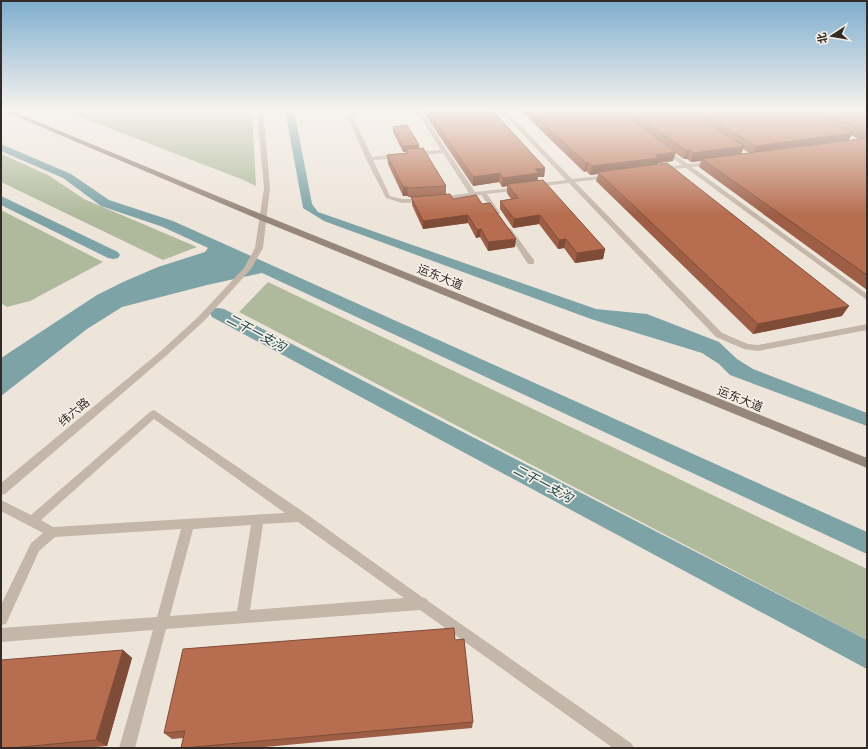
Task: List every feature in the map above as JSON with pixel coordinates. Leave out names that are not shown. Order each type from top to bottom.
[{"type":"street","name":"运东大道","points":[[88,145],[263,218],[867,463]]},
{"type":"street","points":[[263,145],[267,188],[263,218]]},
{"type":"street","name":"纬六路","points":[[1,490],[164,353],[202,318],[247,269],[257,254],[263,218]]},
{"type":"lane","points":[[363,145],[388,197],[402,201],[428,200]]},
{"type":"lane","points":[[440,145],[473,194]]},
{"type":"lane","points":[[536,145],[720,335],[747,347],[758,348],[867,327]]},
{"type":"lane","points":[[661,147],[867,298]]},
{"type":"lane","points":[[369,159],[444,151]]},
{"type":"lane","points":[[656,170],[715,162]]},
{"type":"lane","points":[[436,199],[617,175]]},
{"type":"lane","points":[[483,193],[500,218]]},
{"type":"lane","points":[[505,224],[530,262]]},
{"type":"lane","points":[[32,521],[154,414],[626,748]]},
{"type":"lane","points":[[1,505],[52,532],[301,517]]},
{"type":"lane","points":[[242,617],[258,519]]},
{"type":"lane","points":[[127,748],[189,523]]},
{"type":"lane","points":[[1,619],[35,547],[52,532]]},
{"type":"lane","points":[[1,635],[423,603]]},
{"type":"green space","points":[[153,145],[254,145],[256,186]]},
{"type":"green space","points":[[1,154],[48,175],[84,199],[197,247],[163,260],[1,182]]},
{"type":"green space","points":[[1,210],[103,262],[30,301],[7,307],[1,303]]},
{"type":"green space","points":[[268,282],[867,569],[867,640],[239,312]]},
{"type":"water","points":[[291,145],[301,145],[312,204],[318,212],[596,309],[647,314],[719,342],[737,359],[753,369],[867,413],[867,426],[730,375],[719,364],[702,353],[591,319],[324,221],[303,208]]},
{"type":"water","points":[[207,242],[271,271],[207,285],[122,307],[87,329],[1,396],[1,358],[97,295],[158,267],[205,252],[208,248]]},
{"type":"building","points":[[451,145],[524,145],[545,168],[535,169],[539,173],[503,178],[500,173],[473,177]]},
{"type":"building","points":[[567,145],[666,145],[676,152],[655,155],[659,158],[592,166],[588,162],[586,163]]},
{"type":"building","points":[[678,145],[744,146],[694,153],[690,150],[687,151]]},
{"type":"building","points":[[812,145],[867,145],[867,275],[702,159]]},
{"type":"building","points":[[423,148],[446,186],[403,187],[387,155],[408,153],[406,149]]},
{"type":"building","points":[[667,163],[849,306],[758,324],[598,172]]},
{"type":"building","points":[[543,180],[605,249],[577,253],[566,239],[559,240],[540,215],[514,219],[500,201],[518,198],[507,184]]},
{"type":"building","points":[[450,194],[453,199],[476,195],[482,204],[490,203],[516,239],[488,242],[481,229],[477,230],[468,215],[423,221],[411,197]]},
{"type":"building","points":[[454,628],[455,640],[464,639],[473,722],[183,748],[181,748],[185,731],[164,733],[183,649]]},
{"type":"building","points":[[123,650],[96,740],[1,748],[1,660]]},
{"type":"waterway","points":[[1,147],[67,176],[105,203],[168,224],[867,543]]},
{"type":"waterway","name":"二干一支沟","points":[[1,200],[113,255]]},
{"type":"waterway","name":"二干一支沟","points":[[218,313],[867,655]]}]
